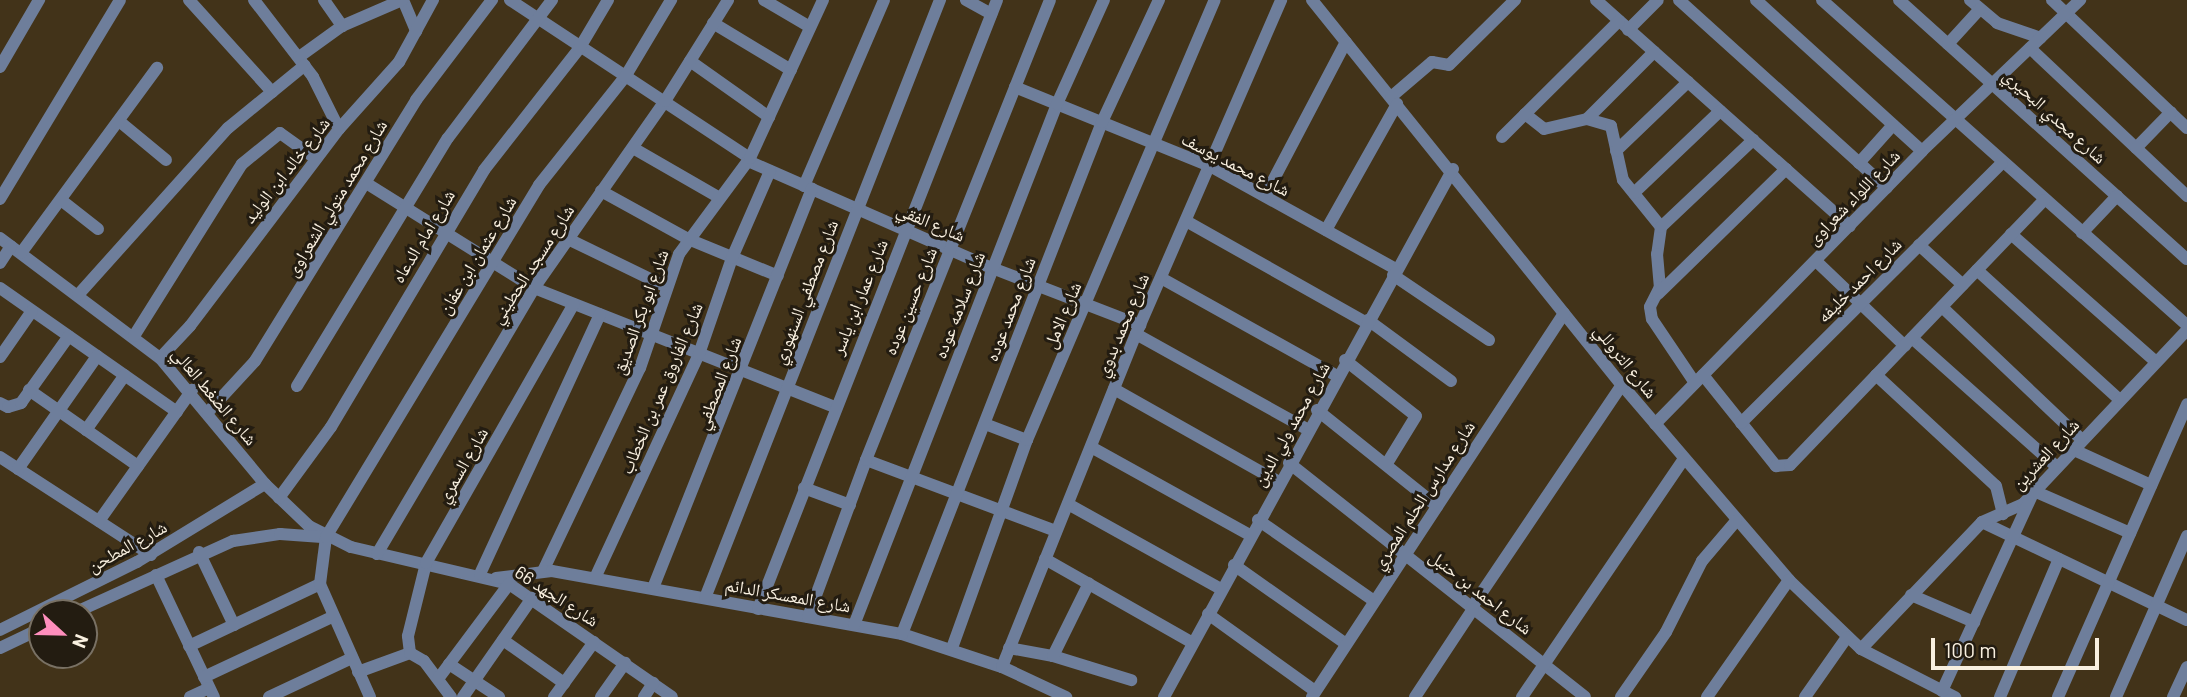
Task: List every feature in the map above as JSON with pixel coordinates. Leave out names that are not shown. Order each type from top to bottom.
[{"type":"street","points":[[0,67],[39,0]]},
{"type":"street","points":[[0,199],[120,0]]},
{"type":"street","points":[[254,0],[302,61],[339,129]]},
{"type":"street","points":[[324,0],[342,26]]},
{"type":"street","points":[[78,295],[228,128],[272,92],[342,26],[403,0],[416,31]]},
{"type":"street","name":"شارع خالد ابن الوليد","points":[[160,358],[190,327],[339,129],[399,62],[433,0]]},
{"type":"street","name":"شارع محمد متولي الشعراوى","points":[[208,412],[255,361],[427,85],[492,0]]},
{"type":"street","name":"شارع الفقي","points":[[510,0],[579,49],[665,101],[770,171],[992,268],[1086,304],[1138,330],[1307,429]]},
{"type":"street","points":[[297,386],[462,117],[539,21],[552,0]]},
{"type":"street","name":"شارع امام الدعاه","points":[[279,498],[314,454],[445,233],[504,142],[579,49],[608,0]]},
{"type":"street","name":"شارع عثمان ابن عفان","points":[[326,537],[539,185],[625,77],[671,0]]},
{"type":"street","name":"شارع مسجد الحطيني","points":[[377,554],[534,288],[665,101],[728,0]]},
{"type":"street","points":[[764,0],[810,27]]},
{"type":"street","name":"شارع ابو بكر الصديق","points":[[543,571],[652,335],[667,287],[688,239],[749,159],[823,0]]},
{"type":"street","name":"شارع المصطفي","points":[[653,588],[778,276],[808,188],[884,0]]},
{"type":"street","name":"شارع مصطفي السنهوري","points":[[705,598],[940,0]]},
{"type":"street","points":[[966,0],[991,14]]},
{"type":"street","name":"شارع عمار ابن ياسر","points":[[758,609],[834,407],[997,0]]},
{"type":"street","name":"شارع حسين عوده","points":[[808,617],[866,460],[1050,0]]},
{"type":"street","name":"شارع سلامه عوده","points":[[854,625],[1056,104],[1104,0]]},
{"type":"street","name":"شارع محمد عوده","points":[[902,634],[1102,122],[1159,0]]},
{"type":"street","name":"شارع الامل","points":[[953,648],[1027,440],[1215,0]]},
{"type":"street","name":"شارع محمد بدوي","points":[[1002,667],[1138,330],[1281,0]]},
{"type":"street","name":"شارع التروللي","points":[[1312,0],[1452,169],[1622,385],[1789,580],[1861,649],[1947,694]]},
{"type":"street","points":[[1326,230],[1394,100],[1432,62],[1448,65],[1515,0]]},
{"type":"street","points":[[1596,0],[1850,226]]},
{"type":"street","points":[[1502,137],[1624,26],[1658,0]]},
{"type":"street","points":[[1679,0],[1886,188]]},
{"type":"street","points":[[1756,0],[1922,151]]},
{"type":"street","name":"شارع مجدي البحيري","points":[[1899,0],[2187,259]]},
{"type":"street","points":[[2052,0],[2187,128]]},
{"type":"street","name":"شارع اللواء شعراوى","points":[[1655,424],[1922,151],[2080,0]]},
{"type":"street","points":[[195,2],[272,92]]},
{"type":"street","points":[[1830,3],[1953,121],[2187,325]]},
{"type":"street","points":[[1948,44],[1975,4],[1997,23],[2040,38]]},
{"type":"street","points":[[713,23],[791,70]]},
{"type":"street","points":[[1265,196],[1346,42]]},
{"type":"street","points":[[2030,48],[2187,196]]},
{"type":"street","points":[[1587,119],[1654,52]]},
{"type":"street","points":[[690,61],[769,117]]},
{"type":"street","points":[[0,262],[16,250],[61,200],[157,68]]},
{"type":"street","points":[[1616,151],[1688,82]]},
{"type":"street","name":"شارع محمد يوسف","points":[[1015,87],[1210,166],[1326,230],[1395,272],[1489,340]]},
{"type":"street","points":[[1634,193],[1720,111]]},
{"type":"street","points":[[2136,148],[2171,112]]},
{"type":"street","points":[[1525,114],[1544,129],[1587,119],[1611,126],[1619,171],[1661,227],[1658,294]]},
{"type":"street","points":[[119,121],[166,160]]},
{"type":"street","points":[[1859,163],[1893,125]]},
{"type":"street","points":[[134,336],[242,164],[280,132],[316,159]]},
{"type":"street","points":[[1661,227],[1753,140]]},
{"type":"street","points":[[633,148],[720,198]]},
{"type":"street","name":"شارع احمد خليفه","points":[[1741,423],[2002,163]]},
{"type":"street","name":"شارع محمد ولي الدين","points":[[1164,697],[1307,429],[1452,169]]},
{"type":"street","points":[[1786,169],[1658,294],[1650,307],[1652,319],[1699,379],[1741,423],[1776,466],[1790,465],[2044,200]]},
{"type":"street","name":"شارع الفاروق عمر بن الخطاب","points":[[596,578],[699,354],[732,258],[770,171]]},
{"type":"street","points":[[366,183],[534,288],[834,407]]},
{"type":"street","points":[[601,191],[688,239],[778,276]]},
{"type":"street","points":[[2082,233],[2117,196]]},
{"type":"street","points":[[61,200],[98,229]]},
{"type":"street","points":[[1186,221],[1367,321],[1451,381]]},
{"type":"street","points":[[2011,234],[2156,362]]},
{"type":"street","name":"شارع الضغط العالي","points":[[0,238],[160,358],[192,390],[265,484],[326,537]]},
{"type":"street","points":[[568,239],[667,287]]},
{"type":"street","points":[[1919,245],[1963,285]]},
{"type":"street","points":[[1816,261],[1861,304],[2057,467]]},
{"type":"street","points":[[1977,270],[2120,400]]},
{"type":"street","points":[[1161,278],[1336,376]]},
{"type":"street","points":[[0,288],[177,412]]},
{"type":"street","name":"شارع السمري","points":[[410,653],[408,636],[426,563],[574,304]]},
{"type":"street","points":[[1941,307],[2078,445],[2151,485]]},
{"type":"street","points":[[0,358],[32,311]]},
{"type":"street","name":"شارع مدارس الحلم المصري","points":[[1314,694],[1564,313]]},
{"type":"street","points":[[480,574],[600,314]]},
{"type":"street","points":[[0,403],[15,407],[69,336]]},
{"type":"street","name":"شارع العشرين","points":[[1861,649],[1982,522],[2023,504],[2156,362],[2184,338]]},
{"type":"street","points":[[18,469],[97,356]]},
{"type":"street","points":[[1345,360],[1416,416],[1386,466]]},
{"type":"street","points":[[86,430],[125,375]]},
{"type":"street","points":[[1876,375],[1996,486],[2003,514]]},
{"type":"street","points":[[1415,697],[1622,385]]},
{"type":"street","points":[[1114,389],[1279,482]]},
{"type":"street","points":[[29,390],[138,466]]},
{"type":"street","points":[[99,521],[192,390]]},
{"type":"street","points":[[2058,697],[2187,404]]},
{"type":"street","points":[[1317,411],[1437,506]]},
{"type":"street","points":[[985,424],[1027,440]]},
{"type":"street","points":[[1091,447],[1250,535]]},
{"type":"street","points":[[0,457],[99,521],[155,552],[170,568]]},
{"type":"street","points":[[1522,697],[1684,459]]},
{"type":"street","points":[[866,460],[1056,531]]},
{"type":"street","name":"شارع احمد بن حنبل","points":[[1289,463],[1585,697]]},
{"type":"street","name":"شارع المطحن","points":[[0,630],[137,562],[265,484]]},
{"type":"street","points":[[804,488],[850,505]]},
{"type":"street","points":[[1947,694],[1973,622],[2034,491],[2130,533]]},
{"type":"street","points":[[1068,504],[1222,589]]},
{"type":"street","points":[[1258,520],[1374,601]]},
{"type":"street","points":[[1621,697],[1666,632],[1702,561],[1736,521]]},
{"type":"street","points":[[1982,522],[2187,620]]},
{"type":"street","points":[[2116,697],[2187,536]]},
{"type":"street","name":"شارع المطحن","points":[[98,602],[199,552],[253,537],[326,537]]},
{"type":"street","points":[[326,537],[320,584],[368,697]]},
{"type":"street","name":"شارع الجهد 66","points":[[326,537],[377,554],[480,574],[509,584],[673,697]]},
{"type":"street","points":[[199,552],[234,625]]},
{"type":"street","points":[[1045,559],[1193,643]]},
{"type":"street","points":[[2000,697],[2059,559]]},
{"type":"street","points":[[137,562],[151,577],[190,646],[209,687]]},
{"type":"street","points":[[1234,565],[1346,644]]},
{"type":"street","name":"شارع المعسكر الدائم","points":[[495,578],[543,571],[596,578],[902,634],[953,648],[1066,697]]},
{"type":"street","points":[[1707,697],[1789,580]]},
{"type":"street","points":[[1054,656],[1089,583]]},
{"type":"street","points":[[190,646],[320,584]]},
{"type":"street","points":[[438,679],[509,584]]},
{"type":"street","points":[[1912,595],[1973,622]]},
{"type":"street","points":[[463,697],[532,598]]},
{"type":"street","points":[[1208,614],[1314,694]]},
{"type":"street","points":[[190,697],[332,617]]},
{"type":"street","points":[[0,648],[28,635]]},
{"type":"street","points":[[1805,697],[1847,637]]},
{"type":"street","points":[[503,640],[564,683]]},
{"type":"street","points":[[554,697],[594,642]]},
{"type":"street","points":[[1009,648],[1054,656],[1131,680]]},
{"type":"street","points":[[358,672],[410,653],[418,655],[452,697]]},
{"type":"street","points":[[269,697],[352,658]]},
{"type":"street","points":[[601,697],[625,663]]},
{"type":"street","points":[[449,664],[499,697]]},
{"type":"street","points":[[2174,697],[2187,667]]},
{"type":"street","points":[[643,697],[653,683]]}]
